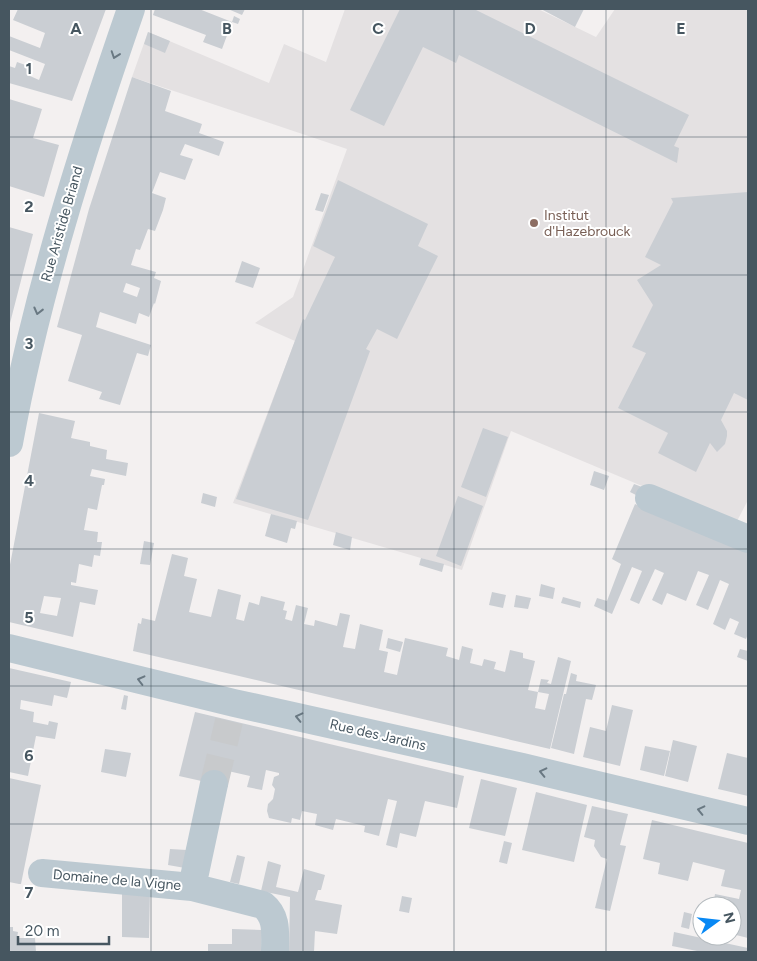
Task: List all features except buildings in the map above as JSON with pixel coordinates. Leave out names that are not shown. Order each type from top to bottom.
[{"type":"street","name":"Rue Aristide Briand","points":[[9,444],[28,354],[65,213],[93,119],[131,9]]},
{"type":"street","points":[[649,498],[748,539]]},
{"type":"street","name":"Rue des Jardins","points":[[9,648],[232,712],[512,765],[748,821]]},
{"type":"street","name":"Domaine de la Vigne","points":[[192,887],[214,784]]},
{"type":"street","name":"Domaine de la Vigne","points":[[42,873],[192,887],[263,904],[270,911],[274,922],[275,952]]},
{"type":"shaded area","name":"Institut d'Hazebrouck","points":[[345,9],[538,9],[596,37],[615,9],[748,9],[748,500],[735,525],[511,431],[462,570],[233,503],[295,341],[255,323],[293,297],[347,149],[132,77],[148,32],[269,83],[284,44],[326,62]]},
{"type":"tunnel","points":[[214,784],[229,721]]},
{"type":"place","name":"Institut d'Hazebrouck","points":[[534,223]]}]
